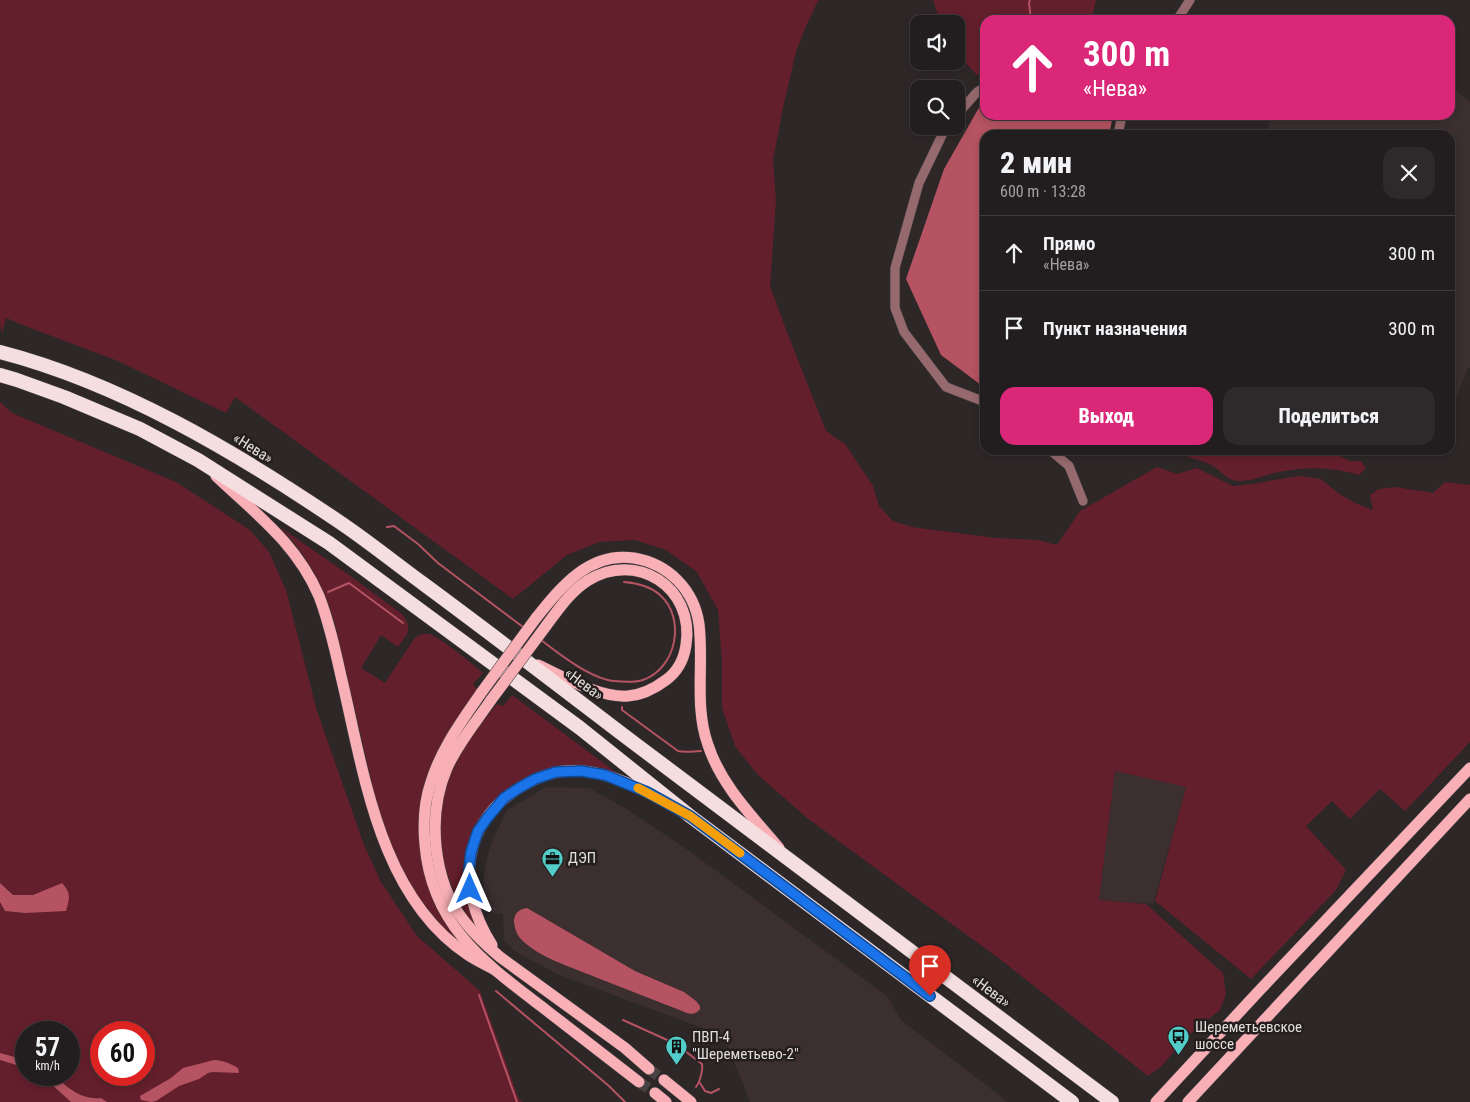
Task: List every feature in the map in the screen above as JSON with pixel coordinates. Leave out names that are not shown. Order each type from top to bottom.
[{"type":"highway","name":"«Нева»","points":[[7,354],[68,374],[170,419],[228,451],[339,522],[526,660],[789,861],[1112,1102]]},
{"type":"highway","points":[[0,376],[64,396],[140,429],[198,460],[329,543],[580,728],[690,816],[1072,1102]]},
{"type":"main road","points":[[198,460],[266,521],[286,542],[305,569],[318,596],[329,626],[371,803],[380,834],[390,858],[407,889],[431,922],[468,956],[495,970]]},
{"type":"main road","points":[[639,1082],[495,970],[463,939],[444,911],[431,881],[426,859],[424,832],[426,799],[438,763],[450,740],[481,693],[536,618],[578,572],[605,560],[632,558],[648,561],[660,566],[675,577],[686,589],[699,623],[701,716],[707,744],[721,776],[789,861]]},
{"type":"main road","points":[[526,660],[603,692],[626,696],[640,694],[650,690],[677,669],[682,659],[687,637],[685,616],[676,596],[666,585],[648,574],[621,569],[608,571],[586,582],[564,603],[546,626],[455,752],[447,768],[438,801],[435,832],[437,857],[443,879],[464,921],[482,942],[625,1048],[649,1069]]},
{"type":"main road","points":[[1156,1102],[1470,768]]},
{"type":"main road","points":[[500,957],[488,940],[473,907],[469,870],[471,852],[478,831],[504,798],[535,779],[556,772],[581,771],[605,775],[647,792],[690,816]]},
{"type":"main road","points":[[1188,1102],[1470,799]]},
{"type":"main road","points":[[664,1080],[691,1102]]},
{"type":"main road","points":[[655,1092],[666,1102]]},
{"type":"street","points":[[1180,15],[1190,0]]},
{"type":"street","points":[[965,105],[980,90]]},
{"type":"street","points":[[942,135],[919,183],[895,268],[895,308],[904,332],[946,387],[980,400]]},
{"type":"street","points":[[1056,455],[1068,466],[1083,501]]},
{"type":"shaded area","points":[[0,0],[821,0],[818,1],[796,52],[773,160],[776,201],[770,286],[826,431],[845,444],[873,486],[879,506],[893,521],[912,527],[996,538],[1038,540],[1057,545],[1080,511],[1157,467],[1177,474],[1197,468],[1233,486],[1300,476],[1321,479],[1338,493],[1355,503],[1373,510],[1370,495],[1379,489],[1395,487],[1433,493],[1445,482],[1470,485],[1470,742],[1405,811],[1380,789],[1350,819],[1332,801],[1306,826],[1346,870],[1336,890],[1251,979],[1155,901],[1186,787],[1115,771],[1099,900],[1146,904],[1223,973],[1226,994],[1220,1010],[1185,1038],[1161,1067],[1148,1076],[1001,960],[807,818],[757,774],[735,746],[722,708],[722,662],[718,610],[697,572],[666,550],[635,540],[599,542],[567,555],[513,599],[235,397],[226,413],[118,361],[6,318],[2,333],[0,325]]},
{"type":"shaded area","points":[[933,0],[1096,0],[1093,15],[980,15],[980,74],[977,75],[965,62],[965,15],[938,15]]},
{"type":"shaded area","points":[[1455,89],[1470,102],[1470,368],[1468,368],[1455,400],[1455,130],[1267,130],[1270,120],[1455,120]]},
{"type":"shaded area","points":[[980,106],[980,120],[1112,120],[1110,130],[980,130],[980,384],[941,355],[906,279],[944,169]]},
{"type":"shaded area","points":[[0,402],[12,413],[176,482],[250,530],[269,552],[286,590],[317,711],[364,845],[381,882],[417,936],[480,991],[519,1099],[523,1102],[107,1102],[101,1098],[81,1095],[67,1086],[80,1086],[80,1021],[15,1021],[15,1057],[0,1053],[0,902],[5,911],[25,913],[45,911],[62,883],[33,895],[13,895],[0,883]]},
{"type":"shaded area","points":[[1184,455],[1338,455],[1350,461],[1361,461],[1366,468],[1359,475],[1339,470],[1310,468],[1289,470],[1238,481],[1233,480],[1205,462]]},
{"type":"shaded area","points":[[280,527],[402,614],[405,619],[408,631],[398,647],[381,635],[361,668],[385,683],[414,639],[421,635],[429,634],[448,645],[483,673],[473,684],[477,690],[456,722],[419,833],[461,943],[446,930],[418,897],[395,856],[376,801],[335,624],[314,572],[299,549]]},
{"type":"shaded area","points":[[512,695],[617,773],[591,767],[529,777],[505,791],[468,851],[481,933],[468,916],[449,879],[444,860],[440,820],[449,779],[458,759],[497,704],[503,706]]},
{"type":"shaded area","points":[[1115,771],[1186,787],[1153,904],[1099,900]]},
{"type":"shaded area","points":[[546,787],[589,788],[623,807],[681,845],[888,997],[901,1020],[1008,1102],[750,1102],[728,1046],[713,1032],[557,974],[516,952],[504,941],[503,914],[493,914],[483,886],[486,864],[491,843],[507,810]]},
{"type":"shaded area","points":[[0,883],[13,895],[33,895],[62,883],[69,896],[66,911],[25,913],[5,911],[0,902]]},
{"type":"shaded area","points":[[527,908],[635,971],[684,992],[696,1001],[700,1009],[694,1014],[687,1013],[565,965],[536,951],[520,938],[515,927],[514,920],[517,913]]},
{"type":"shaded area","points":[[0,1053],[15,1057],[15,1065],[0,1060]]},
{"type":"shaded area","points":[[0,1060],[15,1065],[15,1086],[53,1086],[71,1102],[0,1102]]},
{"type":"shaded area","points":[[214,1060],[224,1061],[233,1065],[238,1068],[239,1073],[208,1073],[199,1079],[179,1086],[156,1101],[141,1100],[140,1096],[171,1078],[183,1068]]},
{"type":"shaded area","points":[[53,1086],[67,1086],[81,1095],[101,1098],[107,1102],[71,1102]]},
{"type":"waterway","points":[[1030,0],[1030,15]]},
{"type":"waterway","points":[[387,527],[394,526],[418,544],[438,563],[523,627]]},
{"type":"waterway","points":[[541,640],[576,665],[595,676],[605,679],[636,682],[655,674],[664,665],[674,642],[673,616],[668,605],[652,589],[624,582]]},
{"type":"waterway","points":[[328,592],[349,583],[403,623]]},
{"type":"waterway","points":[[622,707],[622,710],[678,751],[701,751]]},
{"type":"waterway","points":[[496,991],[609,1086],[625,1102]]},
{"type":"waterway","points":[[479,995],[517,1102]]},
{"type":"waterway","points":[[623,1020],[676,1044],[702,1064],[701,1076],[696,1087]]},
{"type":"waterway","points":[[700,1083],[705,1091],[711,1093],[719,1089]]},
{"type":"tunnel","points":[[649,1069],[664,1080]]},
{"type":"tunnel","points":[[639,1082],[655,1093]]},
{"type":"slow traffic","points":[[638,788],[690,816],[740,853]]},
{"type":"place","name":"ДЭП","points":[[552,877]]},
{"type":"place","name":"Шереметьевское шоссе","points":[[1179,1055]]},
{"type":"place","name":"ПВП-4 \"Шереметьево-2\"","points":[[676,1065]]},
{"type":"route","points":[[470,889],[469,870],[471,852],[478,831],[504,798],[535,779],[556,772],[581,771],[605,775],[647,792],[690,816],[930,996]]}]
